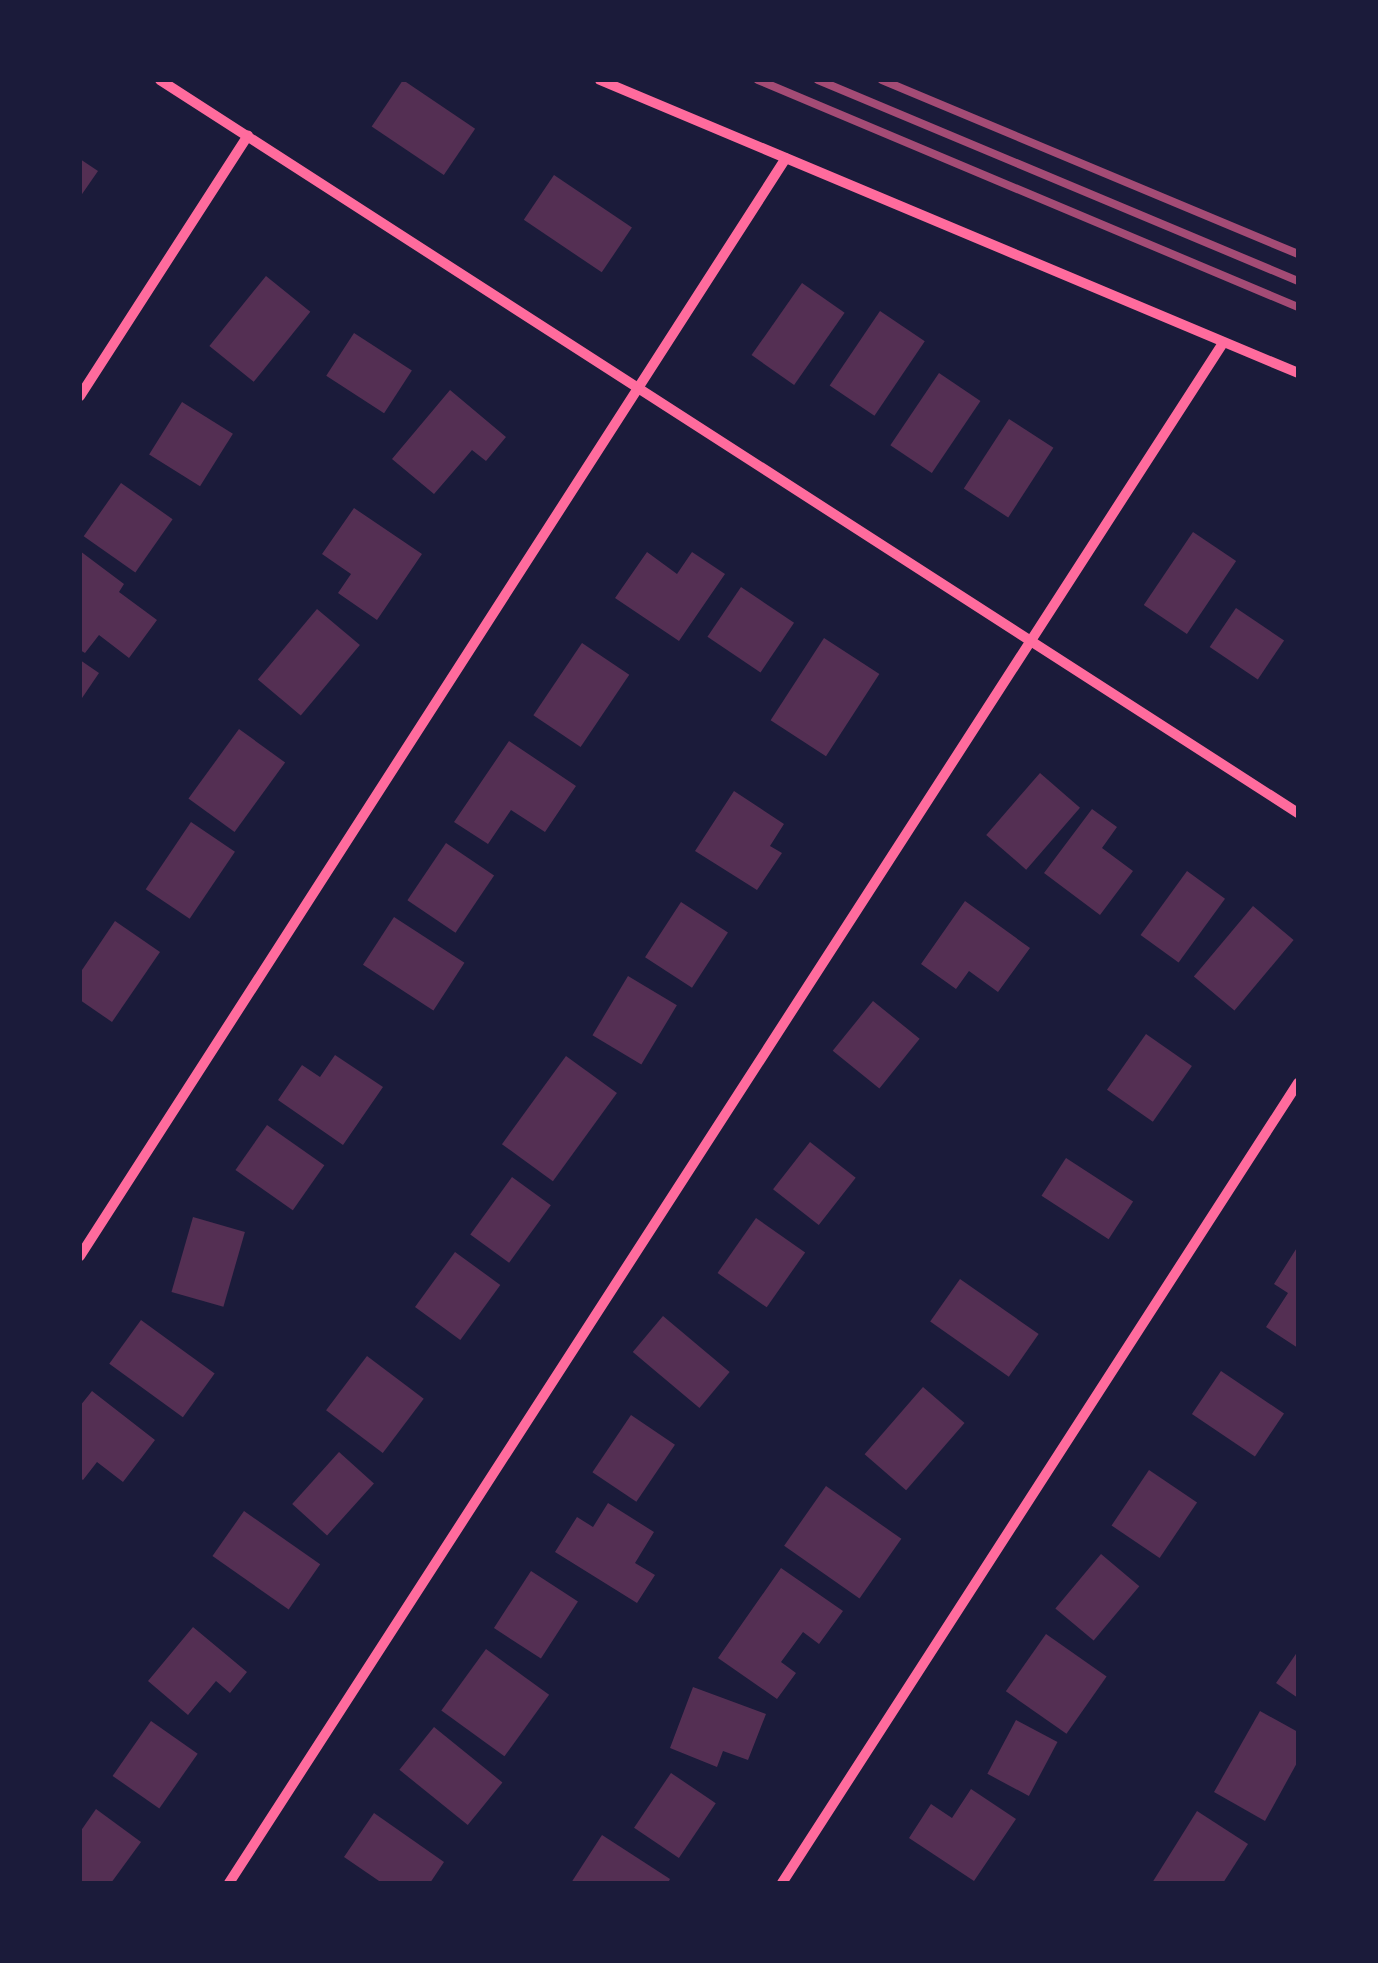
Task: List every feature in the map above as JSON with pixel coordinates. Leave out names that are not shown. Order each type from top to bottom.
[{"type":"street","points":[[160,80],[1298,813]]},
{"type":"street","points":[[600,80],[1298,373]]},
{"type":"street","points":[[80,396],[248,136]]},
{"type":"street","points":[[80,1256],[786,158]]},
{"type":"street","points":[[229,1883],[1224,343]]},
{"type":"street","points":[[782,1883],[1298,1083]]},
{"type":"building","points":[[403,80],[475,129],[444,175],[372,126]]},
{"type":"building","points":[[80,159],[98,171],[80,197]]},
{"type":"building","points":[[554,175],[632,228],[602,272],[524,220]]},
{"type":"building","points":[[266,276],[310,312],[254,382],[209,346]]},
{"type":"building","points":[[802,283],[845,313],[794,385],[752,355]]},
{"type":"building","points":[[880,311],[925,341],[874,416],[830,386]]},
{"type":"building","points":[[354,333],[412,371],[384,413],[326,376]]},
{"type":"building","points":[[939,373],[980,401],[932,473],[890,445]]},
{"type":"building","points":[[450,390],[506,437],[486,461],[472,450],[434,494],[392,459]]},
{"type":"building","points":[[182,402],[233,434],[200,486],[149,455]]},
{"type":"building","points":[[1009,419],[1053,448],[1008,517],[964,489]]},
{"type":"building","points":[[121,483],[173,519],[135,572],[84,536]]},
{"type":"building","points":[[354,508],[422,554],[377,620],[338,593],[351,574],[322,554]]},
{"type":"building","points":[[1193,532],[1236,561],[1187,634],[1144,605]]},
{"type":"building","points":[[80,551],[124,584],[119,592],[157,620],[129,658],[99,635],[85,653],[80,650]]},
{"type":"building","points":[[647,552],[677,574],[692,552],[725,574],[679,641],[615,598]]},
{"type":"building","points":[[741,587],[794,623],[761,673],[707,637]]},
{"type":"building","points":[[1236,608],[1284,640],[1258,679],[1210,647]]},
{"type":"building","points":[[317,609],[360,645],[301,715],[258,679]]},
{"type":"building","points":[[824,638],[879,674],[826,756],[771,720]]},
{"type":"building","points":[[582,643],[629,675],[581,747],[533,715]]},
{"type":"building","points":[[80,660],[99,673],[80,701]]},
{"type":"building","points":[[239,729],[285,763],[235,832],[188,799]]},
{"type":"building","points":[[509,741],[576,786],[545,832],[511,810],[488,844],[454,822]]},
{"type":"building","points":[[1040,773],[1080,808],[1026,870],[986,835]]},
{"type":"building","points":[[734,791],[784,824],[770,846],[782,853],[757,890],[695,851]]},
{"type":"building","points":[[1092,809],[1117,827],[1102,848],[1133,871],[1100,915],[1044,873]]},
{"type":"building","points":[[191,822],[235,852],[190,919],[146,889]]},
{"type":"building","points":[[446,843],[494,875],[455,933],[407,900]]},
{"type":"building","points":[[1187,871],[1225,899],[1179,963],[1141,935]]},
{"type":"building","points":[[965,901],[1030,948],[998,992],[969,971],[956,989],[921,964]]},
{"type":"building","points":[[681,902],[728,932],[692,988],[645,957]]},
{"type":"building","points":[[1253,906],[1294,940],[1234,1011],[1194,976]]},
{"type":"building","points":[[394,917],[464,963],[433,1011],[363,965]]},
{"type":"building","points":[[115,921],[160,952],[112,1022],[80,1000],[80,973]]},
{"type":"building","points":[[628,976],[677,1005],[641,1065],[592,1035]]},
{"type":"building","points":[[873,1001],[920,1039],[879,1088],[833,1051]]},
{"type":"building","points":[[1146,1034],[1192,1066],[1153,1122],[1107,1090]]},
{"type":"building","points":[[335,1055],[383,1087],[343,1145],[278,1100],[302,1065],[320,1077]]},
{"type":"building","points":[[566,1056],[617,1093],[553,1181],[502,1144]]},
{"type":"building","points":[[267,1125],[324,1165],[293,1210],[235,1170]]},
{"type":"building","points":[[810,1142],[856,1178],[819,1225],[773,1189]]},
{"type":"building","points":[[1066,1158],[1133,1202],[1109,1239],[1041,1196]]},
{"type":"building","points":[[512,1177],[551,1205],[509,1263],[470,1234]]},
{"type":"building","points":[[193,1217],[245,1232],[223,1307],[172,1292]]},
{"type":"building","points":[[756,1218],[805,1252],[767,1307],[718,1273]]},
{"type":"building","points":[[1298,1246],[1298,1348],[1266,1327],[1288,1293],[1274,1284]]},
{"type":"building","points":[[455,1252],[500,1285],[460,1340],[415,1307]]},
{"type":"building","points":[[960,1279],[1039,1334],[1009,1377],[930,1322]]},
{"type":"building","points":[[663,1316],[730,1372],[699,1408],[633,1352]]},
{"type":"building","points":[[141,1320],[215,1373],[183,1417],[109,1364]]},
{"type":"building","points":[[367,1356],[424,1399],[383,1453],[326,1410]]},
{"type":"building","points":[[1221,1371],[1284,1413],[1255,1457],[1192,1414]]},
{"type":"building","points":[[923,1387],[965,1423],[906,1490],[865,1454]]},
{"type":"building","points":[[92,1391],[155,1440],[123,1482],[97,1462],[83,1480],[80,1478],[80,1406]]},
{"type":"building","points":[[631,1415],[675,1445],[636,1502],[592,1472]]},
{"type":"building","points":[[339,1452],[374,1483],[327,1535],[292,1504]]},
{"type":"building","points":[[1149,1470],[1197,1502],[1160,1558],[1112,1526]]},
{"type":"building","points":[[826,1486],[901,1539],[859,1599],[784,1546]]},
{"type":"building","points":[[608,1503],[654,1532],[635,1563],[655,1575],[637,1603],[555,1552],[577,1517],[593,1527]]},
{"type":"building","points":[[244,1511],[320,1564],[289,1609],[212,1556]]},
{"type":"building","points":[[1101,1554],[1139,1586],[1094,1641],[1055,1608]]},
{"type":"building","points":[[781,1568],[843,1611],[819,1644],[803,1632],[781,1662],[796,1673],[777,1699],[718,1658]]},
{"type":"building","points":[[531,1571],[578,1601],[541,1659],[494,1628]]},
{"type":"building","points":[[193,1627],[247,1672],[230,1693],[216,1681],[188,1715],[148,1681]]},
{"type":"building","points":[[1046,1634],[1107,1676],[1066,1734],[1006,1691]]},
{"type":"building","points":[[486,1649],[549,1695],[504,1756],[441,1710]]},
{"type":"building","points":[[1298,1651],[1298,1698],[1276,1683]]},
{"type":"building","points":[[693,1687],[766,1714],[748,1760],[723,1751],[717,1767],[670,1748]]},
{"type":"building","points":[[1260,1711],[1298,1732],[1298,1761],[1265,1821],[1214,1792]]},
{"type":"building","points":[[1016,1720],[1057,1742],[1029,1796],[987,1774]]},
{"type":"building","points":[[151,1721],[198,1754],[159,1809],[113,1776]]},
{"type":"building","points":[[434,1727],[502,1782],[468,1825],[399,1770]]},
{"type":"building","points":[[671,1773],[716,1803],[679,1858],[634,1828]]},
{"type":"building","points":[[971,1789],[1016,1819],[974,1881],[909,1838],[931,1804],[952,1818]]},
{"type":"building","points":[[96,1809],[141,1842],[111,1883],[80,1883],[80,1832]]},
{"type":"building","points":[[1197,1811],[1248,1844],[1223,1883],[1152,1883]]},
{"type":"building","points":[[374,1813],[444,1862],[430,1883],[382,1883],[344,1857]]},
{"type":"building","points":[[602,1835],[670,1879],[668,1883],[571,1883]]},
{"type":"railway","points":[[758,80],[1298,307]]},
{"type":"railway","points":[[818,80],[1298,281]]},
{"type":"railway","points":[[882,80],[1298,254]]}]
